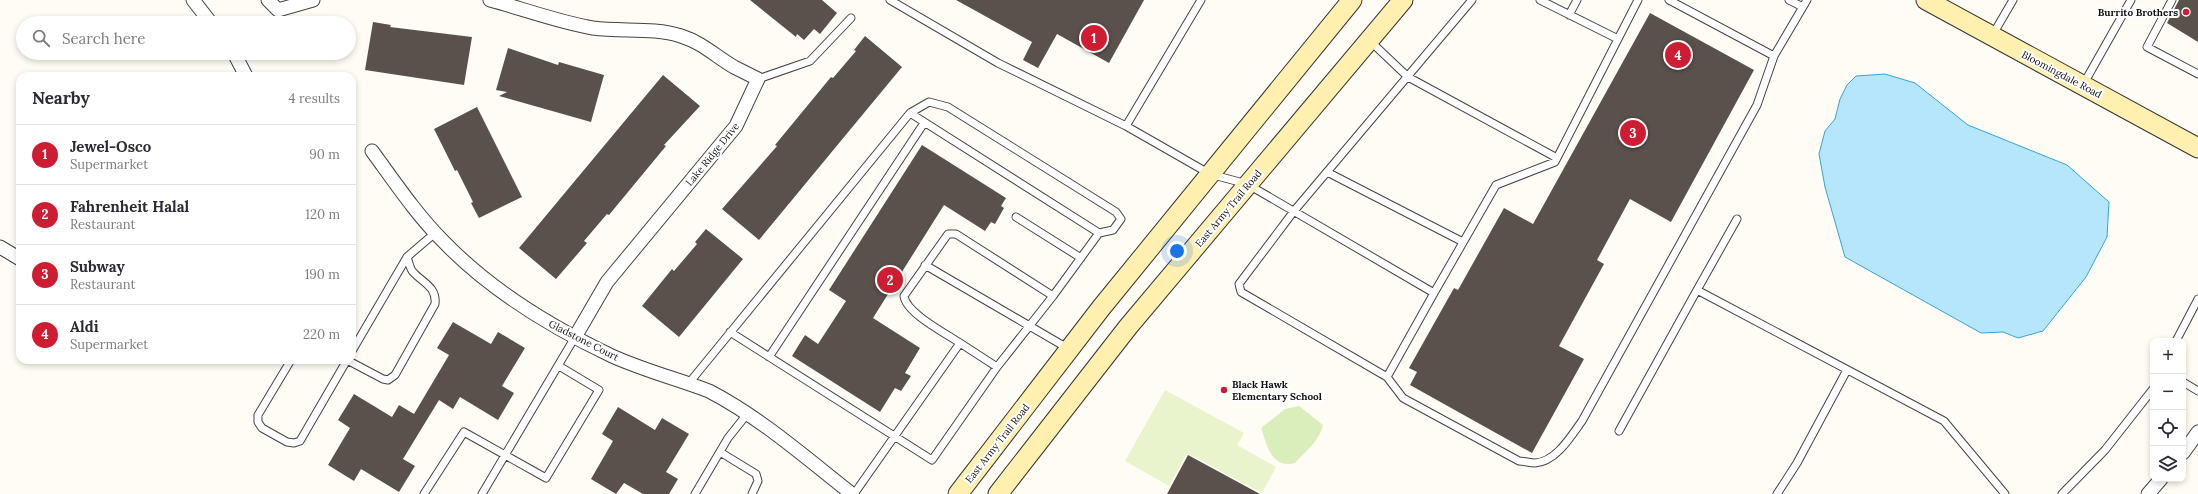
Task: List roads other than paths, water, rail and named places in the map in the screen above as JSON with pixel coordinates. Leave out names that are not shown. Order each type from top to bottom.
[{"type":"main road","name":"East Army Trail Road","points":[[958,494],[1069,349],[1352,0]]},
{"type":"main road","name":"East Army Trail Road","points":[[998,494],[1128,327],[1403,0]]},
{"type":"main road","name":"Bloomingdale Road","points":[[1929,1],[2198,148]]},
{"type":"street","points":[[193,0],[206,16]]},
{"type":"street","points":[[268,0],[278,10],[314,0]]},
{"type":"street","points":[[490,0],[566,22],[592,27],[616,31],[652,31],[680,35],[695,41],[733,66],[758,79]]},
{"type":"street","points":[[238,60],[244,72]]},
{"type":"street","name":"Lake Ridge Drive","points":[[576,337],[607,282],[736,126],[758,79]]},
{"type":"street","name":"Gladstone Court","points":[[372,151],[435,233],[494,286],[534,314],[613,356],[716,394],[748,413],[853,494]]},
{"type":"street","points":[[0,247],[16,257]]},
{"type":"street","points":[[2186,449],[2198,432]]},
{"type":"street","points":[[2149,494],[2159,482]]},
{"type":"lane","points":[[890,0],[998,63],[1126,126],[1210,174],[1248,184],[1434,293]]},
{"type":"lane","points":[[1126,126],[1201,0]]},
{"type":"lane","points":[[1472,0],[1294,211],[1239,284],[1241,292],[1387,377],[1403,398],[1519,460],[1536,463],[1551,457],[1567,442],[1582,421],[1757,105],[1774,56],[1807,0]]},
{"type":"lane","points":[[1540,0],[1618,39]]},
{"type":"lane","points":[[1570,15],[1577,0]]},
{"type":"lane","points":[[1387,377],[1496,185],[1555,162],[1638,0]]},
{"type":"lane","points":[[1670,0],[1774,56]]},
{"type":"lane","points":[[1789,0],[1803,7]]},
{"type":"lane","points":[[1992,36],[2013,0]]},
{"type":"lane","points":[[2083,85],[2131,0]]},
{"type":"lane","points":[[2172,0],[2147,47],[2198,74]]},
{"type":"lane","points":[[758,79],[810,61],[851,18]]},
{"type":"lane","points":[[1369,40],[1408,77],[1557,158]]},
{"type":"lane","points":[[689,383],[730,332],[910,113],[929,102],[948,107],[1116,212],[1121,219],[1113,230],[1099,233],[1054,296],[996,367],[932,460],[730,332]]},
{"type":"lane","points":[[910,113],[1099,233]]},
{"type":"lane","points":[[769,357],[924,122]]},
{"type":"lane","points":[[1327,172],[1463,242]]},
{"type":"lane","points":[[1016,217],[1081,258]]},
{"type":"lane","points":[[1619,431],[1737,219]]},
{"type":"lane","points":[[356,344],[407,258],[435,233]]},
{"type":"lane","points":[[996,367],[911,310],[905,302],[904,296],[948,234],[956,234],[1054,296]]},
{"type":"lane","points":[[355,364],[383,379],[388,380],[395,375],[435,304],[436,297],[433,290],[411,271],[407,258]]},
{"type":"lane","points":[[925,266],[1069,349]]},
{"type":"lane","points":[[1697,290],[1944,421],[2005,494]]},
{"type":"lane","points":[[2178,338],[2198,299]]},
{"type":"lane","points":[[482,494],[576,337]]},
{"type":"lane","points":[[853,494],[895,437],[960,343]]},
{"type":"lane","points":[[289,364],[258,415],[258,422],[262,428],[287,442],[294,443],[300,441],[345,364]]},
{"type":"lane","points":[[424,494],[464,432],[546,478],[599,390],[560,366]]},
{"type":"lane","points":[[1777,494],[1797,463],[1847,370]]},
{"type":"lane","points":[[2186,384],[2198,391]]},
{"type":"lane","points":[[2062,494],[2105,450],[2150,393]]},
{"type":"lane","points":[[695,494],[728,438],[748,413]]},
{"type":"lane","points":[[720,452],[756,474],[758,481],[752,494]]},
{"type":"water","points":[[1885,74],[1915,83],[1968,125],[2067,165],[2109,202],[2107,237],[2086,277],[2043,331],[2018,338],[2003,332],[1981,333],[1845,257],[1825,187],[1819,154],[1825,131],[1835,119],[1840,99],[1847,85],[1856,76]]},
{"type":"place","name":"Burrito Brothers","points":[[2186,12]]},
{"type":"place","name":"Jewel-Osco","points":[[1094,38]]},
{"type":"place","name":"Aldi","points":[[1678,55]]},
{"type":"place","name":"Subway","points":[[1633,133]]},
{"type":"place","name":"Fahrenheit Halal","points":[[890,280]]},
{"type":"place","name":"Black Hawk Elementary School","points":[[1224,390]]}]
